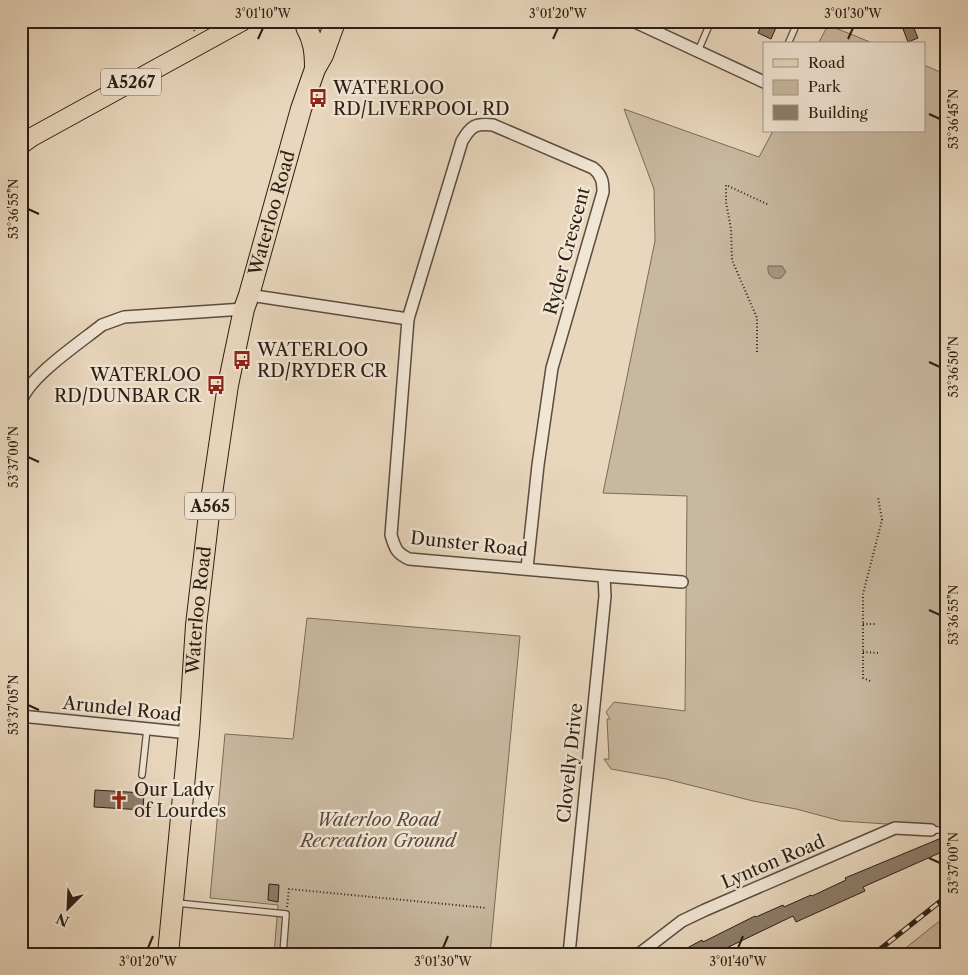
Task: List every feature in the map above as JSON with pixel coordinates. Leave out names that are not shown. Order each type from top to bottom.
[{"type":"highway","name":"A565","points":[[303,24],[320,29],[331,26],[335,22]]},
{"type":"highway","name":"Waterloo Road","points":[[168,954],[189,733],[196,624],[209,514],[228,385],[247,302],[296,127],[315,69],[335,22]]},
{"type":"highway","name":"Waterloo Road","points":[[303,24],[312,38],[315,69]]},
{"type":"main road","name":"A5267","points":[[21,145],[41,132],[243,21]]},
{"type":"street","points":[[633,21],[763,82]]},
{"type":"street","name":"Ryder Crescent","points":[[408,319],[462,141],[470,128],[481,124],[493,126],[593,168],[599,173],[603,182],[603,192],[552,368],[538,465],[527,568]]},
{"type":"street","points":[[22,398],[34,381],[102,325],[124,317],[247,302],[408,319]]},
{"type":"street","name":"Dunster Road","points":[[408,319],[391,535],[394,547],[400,555],[409,559],[682,582]]},
{"type":"street","name":"Clovelly Drive","points":[[569,954],[605,596],[604,576]]},
{"type":"street","name":"Arundel Road","points":[[21,716],[189,733]]},
{"type":"street","name":"Lynton Road","points":[[639,954],[682,921],[895,828],[931,830]]},
{"type":"lane","points":[[698,51],[711,21]]},
{"type":"lane","points":[[789,42],[798,21]]},
{"type":"lane","points":[[142,775],[147,729]]},
{"type":"lane","points":[[931,830],[947,830]]},
{"type":"lane","points":[[173,903],[286,914],[283,954]]},
{"type":"path","points":[[757,352],[757,318],[732,260],[731,229],[726,202],[726,186],[769,205]]},
{"type":"path","points":[[870,681],[862,678],[863,594],[882,520],[878,497]]},
{"type":"path","points":[[862,624],[876,624]]},
{"type":"path","points":[[863,652],[879,653]]},
{"type":"path","points":[[286,914],[289,889],[487,908]]},
{"type":"green space","points":[[828,25],[870,42],[819,42]]},
{"type":"green space","points":[[926,66],[947,75],[947,828],[841,821],[666,779],[611,769],[604,759],[609,759],[607,719],[610,719],[606,712],[614,702],[685,711],[687,496],[603,493],[655,241],[654,189],[624,109],[759,157],[772,132],[926,132]]},
{"type":"green space","name":"Waterloo Road Recreation Ground","points":[[307,618],[520,636],[490,954],[274,954],[278,905],[210,898],[225,734],[293,739]]},
{"type":"green space","points":[[947,915],[947,954],[898,954]]},
{"type":"shaded area","points":[[768,266],[782,266],[786,272],[781,278],[773,277],[768,272]]},
{"type":"building","points":[[763,21],[779,21],[771,39],[758,33]]},
{"type":"building","points":[[900,21],[911,21],[918,38],[908,42]]},
{"type":"building","name":"Our Lady of Lourdes","points":[[95,790],[144,793],[143,810],[94,807]]},
{"type":"building","points":[[939,839],[944,851],[863,887],[865,891],[796,922],[793,916],[714,954],[676,954],[755,916],[812,896],[846,880],[845,878]]},
{"type":"building","points":[[269,884],[279,885],[278,902],[268,900]]},
{"type":"railway","points":[[874,954],[947,896]]},
{"type":"place","name":"WATERLOO RD/LIVERPOOL RD","points":[[318,98]]},
{"type":"place","name":"WATERLOO RD/RYDER CR","points":[[242,360]]},
{"type":"place","name":"WATERLOO RD/DUNBAR CR","points":[[216,385]]},
{"type":"place","name":"Our Lady of Lourdes","points":[[119,800]]}]
